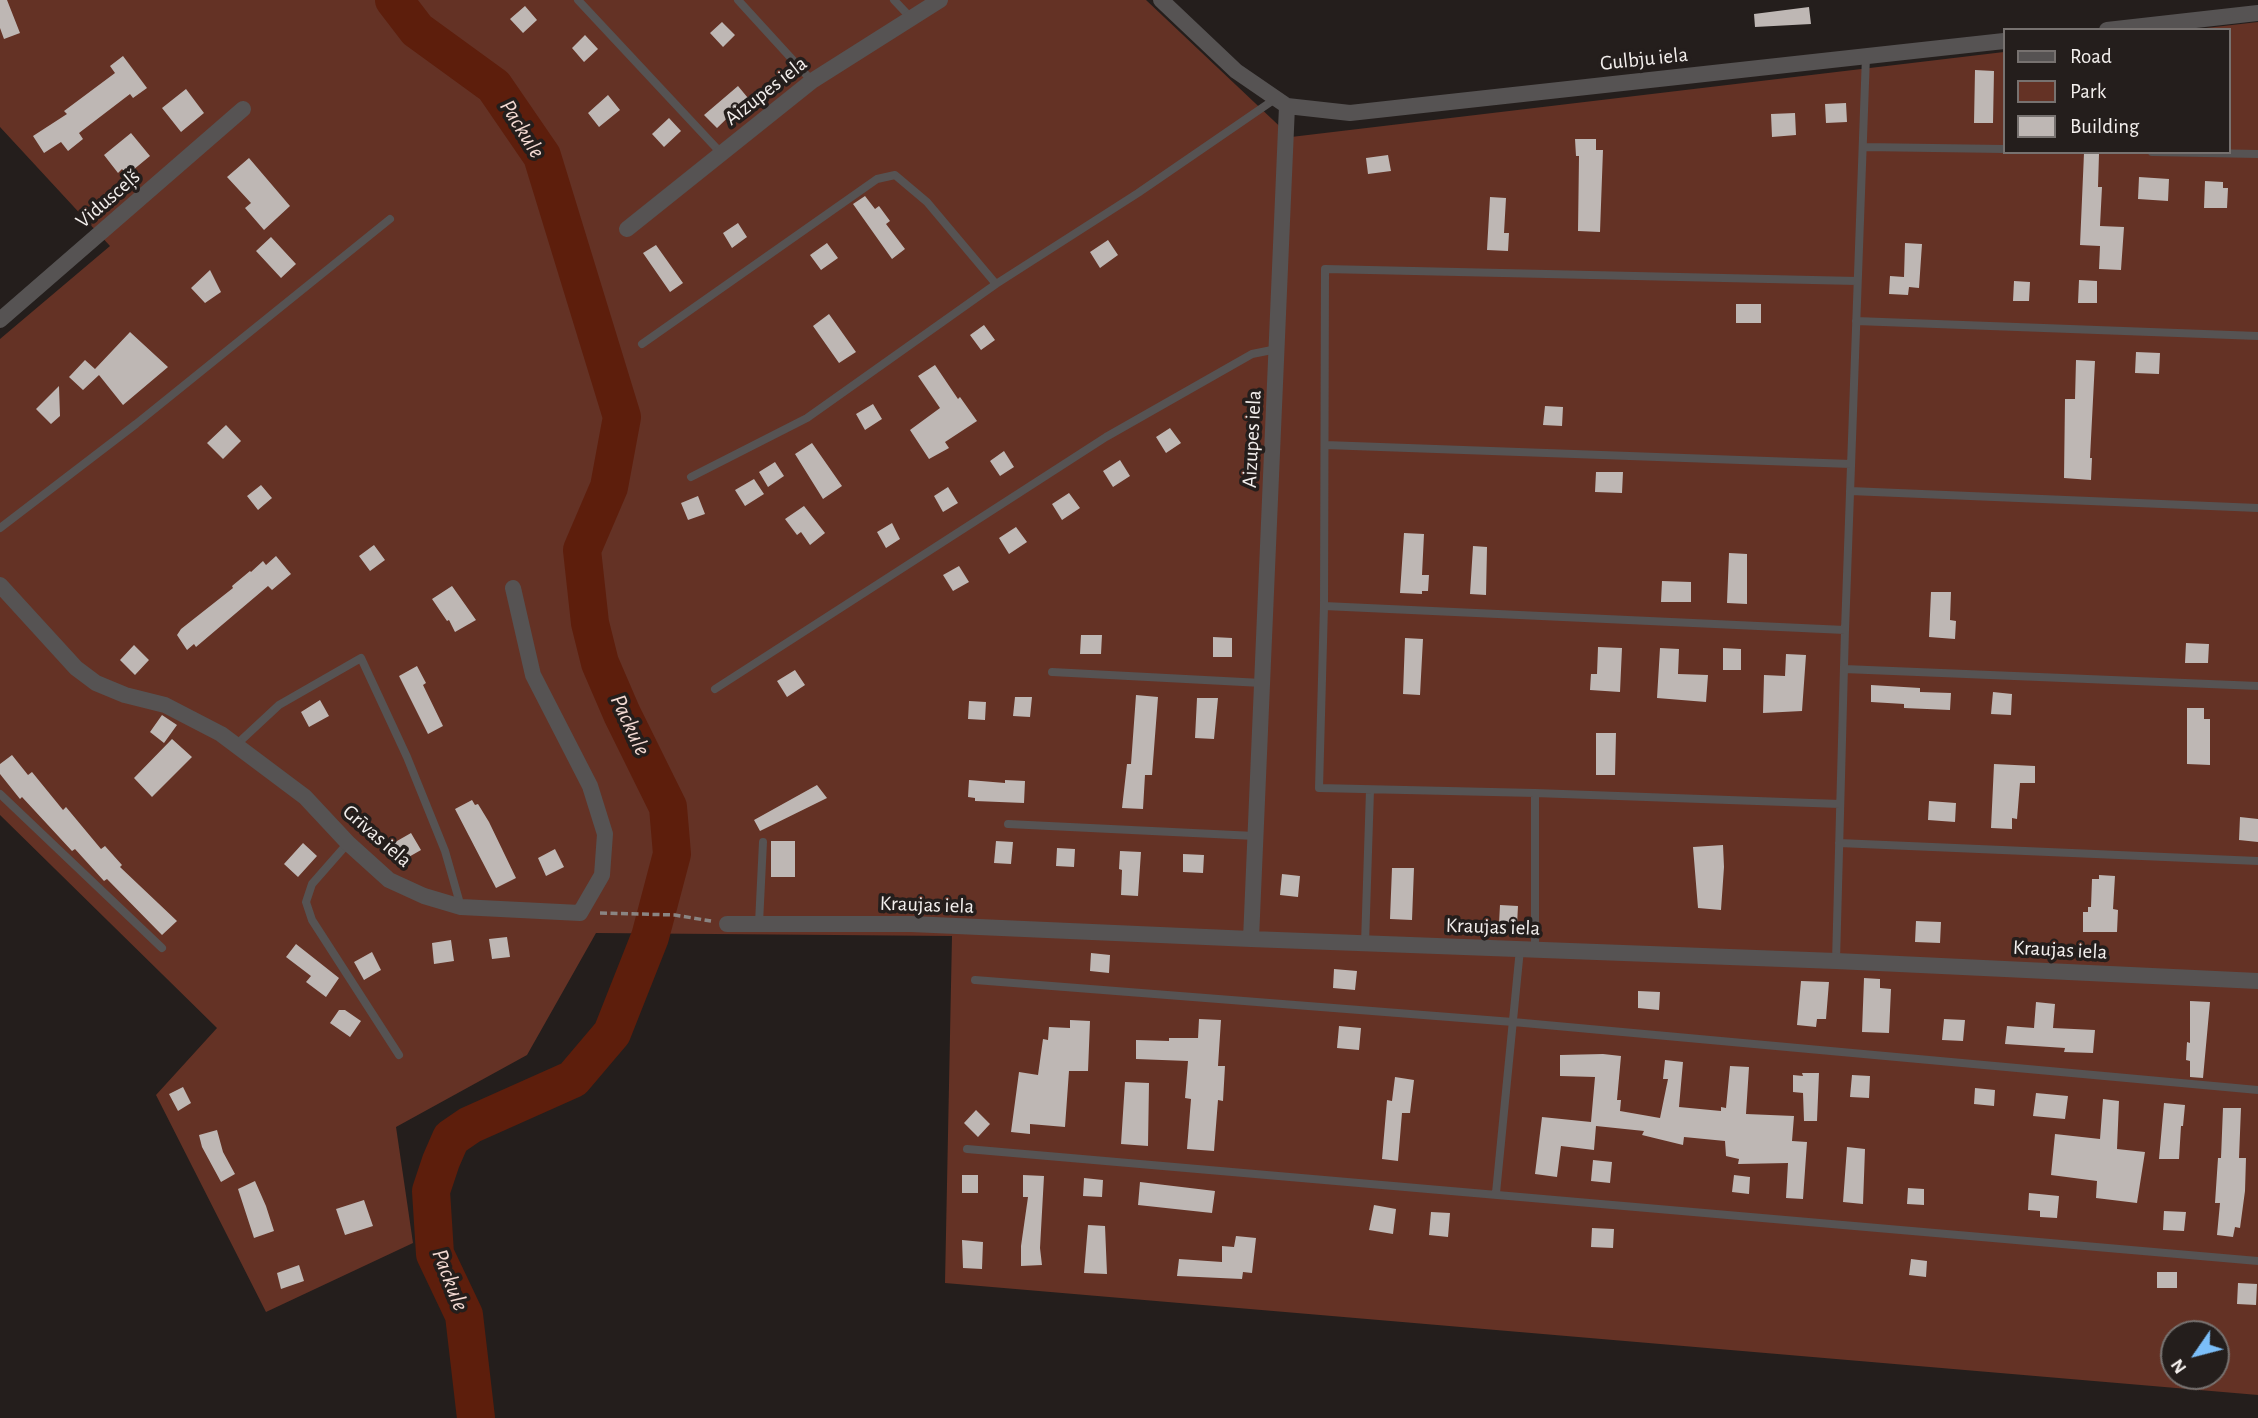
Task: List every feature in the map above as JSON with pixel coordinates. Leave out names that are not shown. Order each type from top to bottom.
[{"type":"street","name":"Aizupes iela","points":[[627,229],[812,80],[940,0]]},
{"type":"street","points":[[1161,0],[1236,71],[1282,102]]},
{"type":"street","points":[[2125,28],[2258,13]]},
{"type":"street","name":"Gulbju iela","points":[[1282,102],[1350,113],[2002,41]]},
{"type":"street","name":"Aizupes iela","points":[[1251,940],[1277,349],[1282,102]]},
{"type":"street","name":"Vidusceļš","points":[[0,320],[243,109]]},
{"type":"street","name":"Grīvas iela","points":[[0,585],[76,668],[96,683],[125,695],[165,705],[221,734],[305,797],[348,843],[389,880],[424,896],[461,907],[580,912],[602,875],[605,834],[590,786],[533,675],[513,588]]},
{"type":"street","name":"Kraujas iela","points":[[727,923],[911,924],[1251,940],[1836,961],[2258,981]]},
{"type":"lane","points":[[578,0],[721,153]]},
{"type":"lane","points":[[738,0],[812,80]]},
{"type":"lane","points":[[894,0],[911,18]]},
{"type":"lane","points":[[1836,961],[1844,630],[1866,56]]},
{"type":"lane","points":[[691,477],[807,418],[996,284],[1282,102]]},
{"type":"lane","points":[[1863,146],[2002,149]]},
{"type":"lane","points":[[2230,153],[2258,154]]},
{"type":"lane","points":[[642,344],[877,179],[895,175],[927,202],[996,284]]},
{"type":"lane","points":[[0,528],[136,424],[390,219]]},
{"type":"lane","points":[[1840,804],[1535,793],[1319,789],[1324,606],[1325,269],[1857,281]]},
{"type":"lane","points":[[1856,321],[2258,336]]},
{"type":"lane","points":[[715,689],[1106,437],[1252,354],[1277,349]]},
{"type":"lane","points":[[1325,445],[1851,464]]},
{"type":"lane","points":[[1850,491],[2258,508]]},
{"type":"lane","points":[[1324,606],[1844,630]]},
{"type":"lane","points":[[236,746],[279,705],[361,659],[407,757],[445,851],[461,907]]},
{"type":"lane","points":[[1844,669],[2258,687]]},
{"type":"lane","points":[[1052,672],[1262,683]]},
{"type":"lane","points":[[1365,944],[1370,790]]},
{"type":"lane","points":[[1496,1193],[1513,1022],[1527,949],[1535,793]]},
{"type":"lane","points":[[0,794],[162,948]]},
{"type":"lane","points":[[1008,824],[1255,836]]},
{"type":"lane","points":[[759,923],[763,842]]},
{"type":"lane","points":[[348,843],[312,884],[306,902],[312,920],[399,1055]]},
{"type":"lane","points":[[1839,844],[2258,861]]},
{"type":"lane","points":[[975,980],[1513,1022],[2258,1090]]},
{"type":"lane","points":[[967,1149],[2258,1261]]},
{"type":"path","points":[[616,914],[675,915],[727,923]]},
{"type":"green space","points":[[0,0],[1146,0],[1291,137],[2002,52],[2002,154],[2230,154],[2230,28],[2206,28],[2258,22],[2258,1395],[2199,1390],[2230,1390],[2230,1320],[2160,1320],[2160,1387],[945,1283],[952,936],[596,933],[527,1055],[396,1127],[413,1243],[266,1312],[156,1095],[217,1028],[0,815],[0,339],[110,246],[0,127]]},
{"type":"building","points":[[0,0],[7,0],[20,33],[4,39],[0,28]]},
{"type":"building","points":[[525,6],[537,20],[523,33],[510,19]]},
{"type":"building","points":[[1809,7],[1811,24],[1755,27],[1754,14]]},
{"type":"building","points":[[722,22],[735,35],[723,47],[710,33]]},
{"type":"building","points":[[585,35],[598,49],[584,62],[572,48]]},
{"type":"building","points":[[123,56],[147,88],[133,98],[130,94],[79,133],[83,139],[68,151],[61,142],[44,153],[33,136],[67,114],[64,111],[115,73],[110,66]]},
{"type":"building","points":[[1975,70],[1994,71],[1993,123],[1974,123]]},
{"type":"building","points":[[738,86],[748,98],[717,128],[704,115]]},
{"type":"building","points":[[186,89],[204,113],[181,132],[162,108]]},
{"type":"building","points":[[608,95],[620,110],[599,127],[588,113]]},
{"type":"building","points":[[1846,103],[1847,122],[1826,123],[1825,104]]},
{"type":"building","points":[[1795,113],[1796,135],[1772,137],[1771,114]]},
{"type":"building","points":[[669,118],[681,131],[664,147],[652,134]]},
{"type":"building","points":[[131,133],[150,156],[127,175],[122,169],[118,173],[104,155]]},
{"type":"building","points":[[1575,139],[1596,139],[1596,150],[1603,150],[1600,232],[1578,231],[1579,156],[1576,156]]},
{"type":"building","points":[[2084,154],[2099,154],[2098,187],[2102,187],[2100,226],[2124,227],[2121,270],[2099,269],[2100,246],[2080,245]]},
{"type":"building","points":[[1388,155],[1391,171],[1368,174],[1366,158]]},
{"type":"building","points":[[249,158],[290,206],[264,230],[245,208],[251,203],[227,177]]},
{"type":"building","points":[[2139,177],[2169,179],[2168,201],[2138,199]]},
{"type":"building","points":[[2205,181],[2223,182],[2223,188],[2228,188],[2227,208],[2204,208]]},
{"type":"building","points":[[865,196],[875,209],[879,206],[890,221],[886,224],[905,249],[892,259],[853,204]]},
{"type":"building","points":[[1490,197],[1506,198],[1504,233],[1509,233],[1508,251],[1487,250]]},
{"type":"building","points":[[738,223],[747,237],[732,248],[723,233]]},
{"type":"building","points":[[271,237],[296,264],[281,278],[256,251]]},
{"type":"building","points":[[1108,240],[1118,255],[1100,268],[1090,252]]},
{"type":"building","points":[[827,243],[838,258],[821,270],[810,255]]},
{"type":"building","points":[[1905,243],[1922,244],[1919,288],[1909,287],[1908,295],[1889,294],[1890,276],[1904,277]]},
{"type":"building","points":[[656,245],[683,283],[670,292],[643,253]]},
{"type":"building","points":[[210,270],[221,292],[205,303],[191,288]]},
{"type":"building","points":[[2079,280],[2097,281],[2097,303],[2078,303]]},
{"type":"building","points":[[2014,281],[2030,282],[2029,301],[2013,301]]},
{"type":"building","points":[[1736,304],[1761,304],[1761,323],[1736,323]]},
{"type":"building","points":[[829,314],[856,352],[839,363],[813,326]]},
{"type":"building","points":[[984,325],[995,340],[981,350],[970,335]]},
{"type":"building","points":[[130,332],[168,367],[123,405],[99,375],[83,390],[69,377],[85,360],[95,369]]},
{"type":"building","points":[[2136,352],[2160,353],[2159,374],[2135,373]]},
{"type":"building","points":[[2076,360],[2095,361],[2091,480],[2064,478],[2065,399],[2075,399]]},
{"type":"building","points":[[935,365],[977,421],[945,442],[949,448],[929,459],[910,430],[940,408],[918,376]]},
{"type":"building","points":[[59,386],[60,416],[51,424],[36,409]]},
{"type":"building","points":[[873,404],[882,419],[865,430],[856,414]]},
{"type":"building","points":[[1545,406],[1563,407],[1562,426],[1543,425]]},
{"type":"building","points":[[226,425],[241,441],[223,459],[207,443]]},
{"type":"building","points":[[1170,428],[1181,443],[1166,453],[1156,437]]},
{"type":"building","points":[[812,443],[842,486],[823,499],[795,454]]},
{"type":"building","points":[[1004,451],[1014,467],[1000,476],[990,461]]},
{"type":"building","points":[[1120,460],[1130,476],[1113,487],[1103,471]]},
{"type":"building","points":[[775,462],[784,476],[768,487],[759,472]]},
{"type":"building","points":[[1596,472],[1623,472],[1622,493],[1595,492]]},
{"type":"building","points":[[754,479],[764,494],[745,506],[735,490]]},
{"type":"building","points":[[261,485],[272,498],[258,510],[247,496]]},
{"type":"building","points":[[948,487],[958,503],[943,512],[934,496]]},
{"type":"building","points":[[1069,493],[1080,508],[1062,520],[1052,504]]},
{"type":"building","points":[[698,496],[705,514],[688,520],[681,503]]},
{"type":"building","points":[[804,506],[825,533],[810,545],[801,532],[797,535],[785,519]]},
{"type":"building","points":[[892,523],[900,539],[886,548],[877,532]]},
{"type":"building","points":[[1016,527],[1027,542],[1009,554],[999,538]]},
{"type":"building","points":[[1404,533],[1424,534],[1422,575],[1429,575],[1428,591],[1422,591],[1422,594],[1400,593]]},
{"type":"building","points":[[374,545],[385,560],[370,571],[359,556]]},
{"type":"building","points":[[1473,546],[1487,547],[1486,595],[1470,594]]},
{"type":"building","points":[[1729,553],[1747,554],[1747,604],[1727,603]]},
{"type":"building","points":[[276,556],[291,574],[272,590],[268,586],[196,647],[194,644],[187,650],[177,635],[181,629],[263,561],[266,565]]},
{"type":"building","points":[[959,566],[969,582],[953,591],[943,575]]},
{"type":"building","points":[[1662,581],[1691,582],[1691,602],[1661,602]]},
{"type":"building","points":[[452,586],[476,620],[455,632],[432,599]]},
{"type":"building","points":[[1931,592],[1951,592],[1950,620],[1956,621],[1955,639],[1929,637]]},
{"type":"building","points":[[1081,635],[1102,635],[1101,654],[1080,654]]},
{"type":"building","points":[[1213,637],[1232,638],[1232,657],[1213,657]]},
{"type":"building","points":[[1405,638],[1423,639],[1420,695],[1403,694]]},
{"type":"building","points":[[2186,643],[2209,644],[2208,663],[2185,663]]},
{"type":"building","points":[[134,645],[149,660],[135,675],[120,660]]},
{"type":"building","points":[[1598,647],[1622,648],[1620,692],[1590,690],[1591,674],[1597,674]]},
{"type":"building","points":[[1660,648],[1679,649],[1678,674],[1708,675],[1706,702],[1657,698]]},
{"type":"building","points":[[1723,648],[1741,649],[1741,670],[1723,670]]},
{"type":"building","points":[[1786,654],[1806,655],[1802,711],[1763,713],[1764,675],[1785,676]]},
{"type":"building","points":[[417,666],[443,726],[428,734],[399,676]]},
{"type":"building","points":[[795,670],[805,685],[787,697],[777,681]]},
{"type":"building","points":[[1871,685],[1951,693],[1950,710],[1904,708],[1904,704],[1871,702]]},
{"type":"building","points":[[1993,692],[2012,694],[2011,715],[1991,714]]},
{"type":"building","points":[[1136,695],[1158,697],[1152,775],[1145,775],[1143,809],[1122,808],[1127,764],[1131,764]]},
{"type":"building","points":[[1015,697],[1032,697],[1030,717],[1013,716]]},
{"type":"building","points":[[1197,698],[1218,698],[1214,739],[1195,738]]},
{"type":"building","points":[[320,700],[329,716],[309,727],[301,712]]},
{"type":"building","points":[[969,701],[986,702],[985,720],[968,719]]},
{"type":"building","points":[[2187,708],[2204,708],[2204,719],[2210,719],[2210,765],[2187,764]]},
{"type":"building","points":[[162,715],[177,725],[164,743],[150,732]]},
{"type":"building","points":[[1596,733],[1616,733],[1615,775],[1596,775]]},
{"type":"building","points":[[172,739],[192,757],[152,797],[134,778]]},
{"type":"building","points":[[12,755],[28,775],[32,772],[63,810],[66,807],[101,849],[105,846],[122,865],[120,867],[177,921],[162,935],[107,879],[104,881],[75,849],[72,851],[22,797],[20,799],[0,774],[0,764]]},
{"type":"building","points":[[1994,764],[2035,766],[2035,783],[2020,783],[2017,819],[2012,818],[2012,829],[1991,828]]},
{"type":"building","points":[[969,780],[1005,783],[1005,780],[1025,781],[1024,803],[975,801],[975,798],[968,797]]},
{"type":"building","points":[[817,785],[827,798],[760,831],[754,820]]},
{"type":"building","points":[[472,800],[475,805],[478,804],[489,822],[516,878],[496,888],[455,809]]},
{"type":"building","points":[[1929,801],[1956,803],[1955,822],[1928,820]]},
{"type":"building","points":[[2240,817],[2258,819],[2258,842],[2239,840]]},
{"type":"building","points":[[411,833],[421,850],[400,862],[390,845]]},
{"type":"building","points":[[771,841],[795,841],[795,877],[771,877]]},
{"type":"building","points":[[996,841],[1013,842],[1011,864],[994,863]]},
{"type":"building","points":[[303,843],[317,856],[298,877],[284,864]]},
{"type":"building","points":[[1723,845],[1721,910],[1698,908],[1693,847]]},
{"type":"building","points":[[1057,848],[1075,849],[1074,867],[1056,866]]},
{"type":"building","points":[[555,849],[564,867],[546,876],[538,858]]},
{"type":"building","points":[[1120,851],[1141,852],[1138,896],[1121,895]]},
{"type":"building","points":[[1183,854],[1204,855],[1203,873],[1183,872]]},
{"type":"building","points":[[1392,868],[1414,868],[1412,920],[1390,919]]},
{"type":"building","points":[[1282,874],[1300,876],[1298,897],[1280,895]]},
{"type":"building","points":[[2099,875],[2115,876],[2113,909],[2118,910],[2117,932],[2083,932],[2083,912],[2088,912],[2088,907],[2091,907],[2092,879],[2099,879]]},
{"type":"building","points":[[1500,905],[1518,906],[1517,925],[1499,924]]},
{"type":"building","points":[[1916,921],[1941,922],[1940,943],[1915,942]]},
{"type":"building","points":[[507,937],[510,957],[492,959],[489,939]]},
{"type":"building","points":[[451,940],[454,961],[434,964],[432,943]]},
{"type":"building","points":[[296,944],[339,978],[326,997],[306,982],[311,976],[286,957]]},
{"type":"building","points":[[372,952],[381,970],[364,980],[354,962]]},
{"type":"building","points":[[1091,953],[1110,955],[1109,973],[1090,971]]},
{"type":"building","points":[[1334,969],[1357,971],[1355,990],[1333,988]]},
{"type":"building","points":[[1864,978],[1880,979],[1880,988],[1891,989],[1889,1033],[1862,1032]]},
{"type":"building","points":[[1801,981],[1829,982],[1826,1019],[1817,1019],[1816,1027],[1797,1025]]},
{"type":"building","points":[[1638,991],[1660,992],[1659,1010],[1638,1008]]},
{"type":"building","points":[[2190,1001],[2210,1002],[2203,1078],[2190,1077],[2190,1061],[2186,1060],[2187,1042],[2190,1043]]},
{"type":"building","points":[[2036,1002],[2055,1004],[2053,1028],[2095,1030],[2093,1053],[2064,1052],[2065,1048],[2005,1044],[2007,1026],[2034,1028]]},
{"type":"building","points":[[339,1010],[345,1010],[361,1021],[350,1037],[330,1023]]},
{"type":"building","points":[[1199,1019],[1221,1020],[1218,1066],[1225,1066],[1223,1101],[1218,1100],[1214,1151],[1187,1149],[1191,1099],[1185,1098],[1188,1061],[1136,1059],[1136,1040],[1198,1038]]},
{"type":"building","points":[[1944,1019],[1965,1020],[1963,1041],[1942,1040]]},
{"type":"building","points":[[1070,1020],[1090,1021],[1088,1071],[1069,1071],[1065,1127],[1030,1124],[1030,1134],[1011,1132],[1019,1072],[1038,1075],[1043,1039],[1048,1040],[1049,1027],[1070,1028]]},
{"type":"building","points":[[1339,1026],[1361,1028],[1359,1050],[1337,1048]]},
{"type":"building","points":[[1560,1055],[1621,1056],[1617,1100],[1621,1100],[1620,1111],[1660,1118],[1668,1079],[1663,1079],[1665,1060],[1683,1062],[1679,1107],[1721,1111],[1721,1107],[1726,1108],[1730,1066],[1749,1067],[1746,1114],[1794,1116],[1792,1141],[1807,1142],[1803,1199],[1786,1198],[1788,1163],[1738,1164],[1739,1159],[1726,1156],[1725,1141],[1684,1137],[1683,1145],[1642,1135],[1644,1131],[1596,1126],[1594,1150],[1561,1146],[1557,1177],[1535,1174],[1542,1117],[1591,1122],[1595,1077],[1560,1076]]},
{"type":"building","points":[[1802,1073],[1819,1073],[1817,1121],[1804,1121],[1803,1093],[1793,1092],[1793,1075],[1803,1076]]},
{"type":"building","points":[[1852,1075],[1870,1076],[1869,1098],[1850,1097]]},
{"type":"building","points":[[1395,1077],[1414,1080],[1410,1113],[1402,1113],[1398,1161],[1382,1159],[1387,1100],[1392,1101]]},
{"type":"building","points":[[1125,1082],[1149,1083],[1148,1146],[1121,1144]]},
{"type":"building","points":[[183,1087],[191,1103],[178,1111],[169,1094]]},
{"type":"building","points":[[1975,1088],[1995,1090],[1994,1106],[1974,1104]]},
{"type":"building","points":[[2036,1093],[2068,1096],[2065,1119],[2033,1116]]},
{"type":"building","points":[[2103,1099],[2119,1101],[2117,1149],[2145,1152],[2137,1203],[2096,1198],[2097,1181],[2051,1175],[2055,1134],[2100,1139]]},
{"type":"building","points":[[2164,1103],[2185,1105],[2179,1159],[2159,1159]]},
{"type":"building","points":[[2223,1108],[2241,1108],[2239,1158],[2246,1158],[2240,1228],[2235,1227],[2233,1237],[2217,1235],[2220,1203],[2215,1203],[2218,1158],[2221,1158]]},
{"type":"building","points":[[976,1110],[990,1124],[978,1137],[964,1123]]},
{"type":"building","points":[[217,1130],[223,1152],[235,1174],[221,1182],[202,1147],[199,1135]]},
{"type":"building","points":[[1847,1147],[1865,1149],[1863,1204],[1843,1202]]},
{"type":"building","points":[[1593,1160],[1612,1162],[1610,1183],[1591,1181]]},
{"type":"building","points":[[962,1175],[978,1175],[978,1193],[962,1193]]},
{"type":"building","points":[[1023,1175],[1044,1176],[1040,1248],[1042,1265],[1021,1266],[1028,1197],[1023,1197]]},
{"type":"building","points":[[1734,1175],[1750,1177],[1749,1194],[1732,1192]]},
{"type":"building","points":[[1084,1178],[1103,1180],[1102,1197],[1083,1196]]},
{"type":"building","points":[[255,1181],[274,1231],[254,1238],[238,1189]]},
{"type":"building","points":[[1140,1182],[1215,1191],[1212,1213],[1138,1205]]},
{"type":"building","points":[[1908,1188],[1924,1189],[1924,1205],[1907,1204]]},
{"type":"building","points":[[2029,1193],[2059,1196],[2057,1218],[2040,1217],[2040,1211],[2028,1210]]},
{"type":"building","points":[[364,1200],[373,1226],[345,1235],[336,1209]]},
{"type":"building","points":[[1374,1205],[1396,1209],[1393,1234],[1369,1230]]},
{"type":"building","points":[[2164,1211],[2186,1212],[2184,1231],[2163,1230]]},
{"type":"building","points":[[1431,1212],[1450,1213],[1448,1237],[1429,1235]]},
{"type":"building","points":[[1088,1225],[1105,1226],[1107,1274],[1084,1273]]},
{"type":"building","points":[[1592,1228],[1614,1229],[1613,1248],[1591,1247]]},
{"type":"building","points":[[1236,1236],[1256,1238],[1252,1273],[1243,1272],[1242,1279],[1177,1276],[1179,1259],[1222,1262],[1222,1246],[1234,1247]]},
{"type":"building","points":[[962,1240],[983,1242],[982,1269],[963,1268]]},
{"type":"building","points":[[1911,1259],[1927,1261],[1926,1277],[1909,1275]]},
{"type":"building","points":[[299,1265],[304,1281],[281,1289],[277,1273]]},
{"type":"building","points":[[2157,1272],[2177,1272],[2177,1288],[2157,1288]]},
{"type":"building","points":[[2238,1283],[2257,1284],[2256,1305],[2237,1304]]},
{"type":"waterway","name":"Packule","points":[[394,0],[417,30],[494,86],[542,156],[622,417],[609,487],[582,550],[590,623],[600,663],[668,807],[672,854],[650,937],[612,1033],[573,1079],[470,1125],[451,1138],[441,1161],[431,1191],[435,1254],[464,1315],[476,1418]]}]
